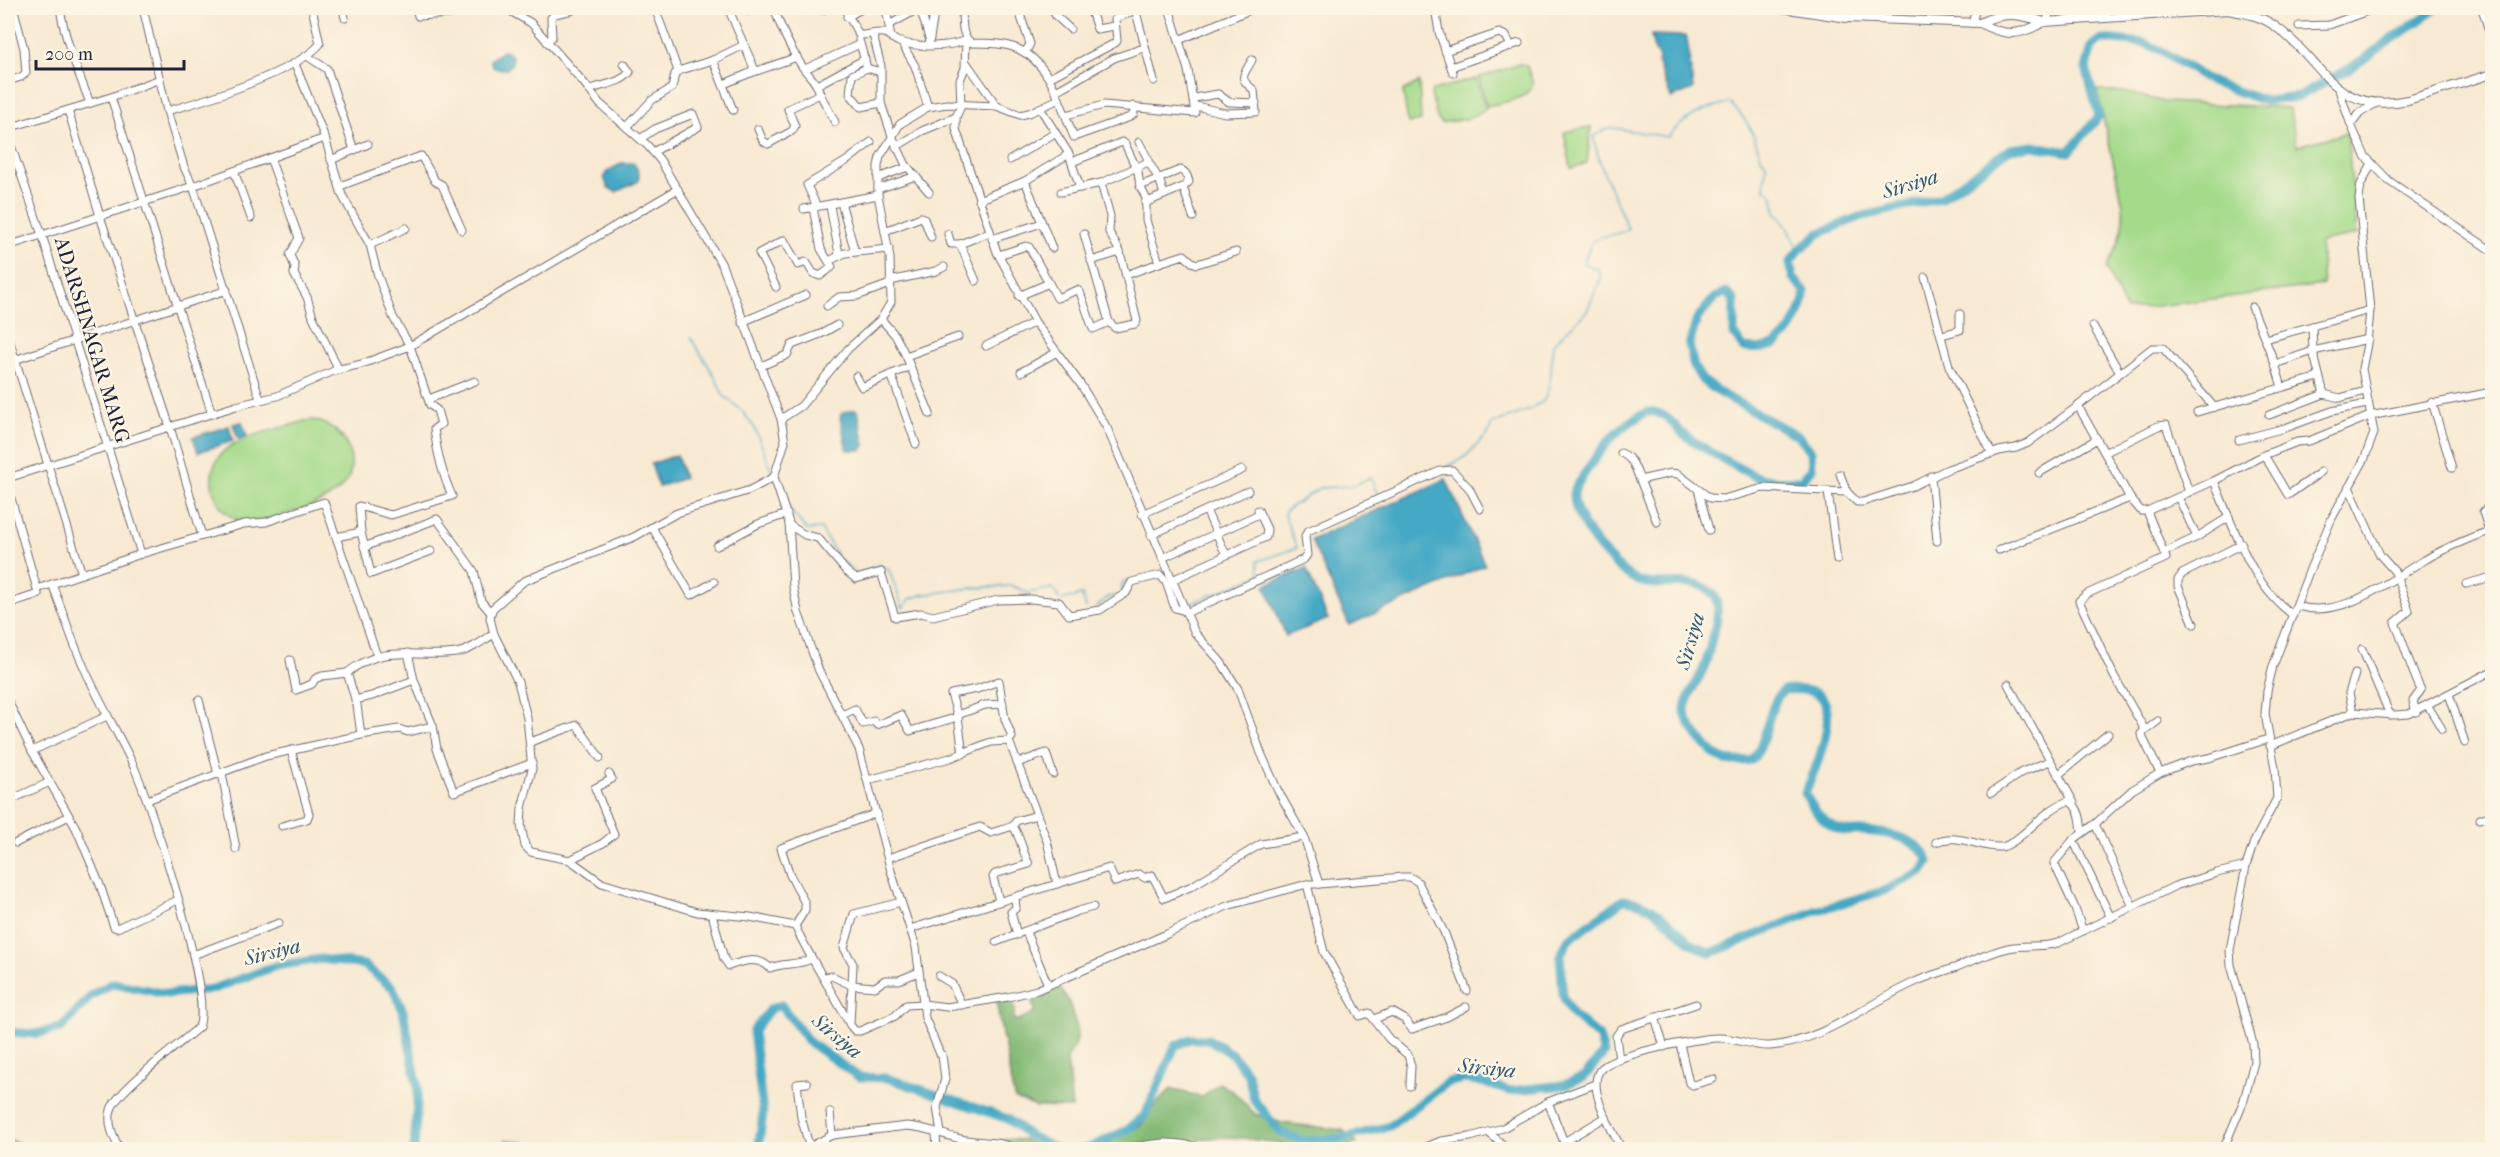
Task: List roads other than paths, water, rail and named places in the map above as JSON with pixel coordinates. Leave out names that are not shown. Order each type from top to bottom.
[{"type":"main road","points":[[1782,8],[1847,18],[1976,23],[1998,33],[2028,31],[2046,22]]},
{"type":"main road","points":[[1976,23],[1999,14],[2025,15],[2046,22],[2122,19],[2228,10],[2252,15],[2275,26],[2336,88],[2379,102],[2394,103],[2408,100],[2493,74]]},
{"type":"street","points":[[60,8],[63,28],[74,64],[90,103]]},
{"type":"street","points":[[143,8],[167,111],[227,290],[260,399]]},
{"type":"street","points":[[167,111],[224,92],[295,64],[320,44],[312,8]]},
{"type":"street","points":[[343,8],[345,18]]},
{"type":"street","points":[[416,8],[418,16],[450,14],[473,8]]},
{"type":"street","points":[[505,8],[531,23],[598,103],[653,152],[678,189],[722,266],[761,366],[781,419],[785,442],[774,477],[789,525],[793,587],[798,612],[811,652],[859,749],[888,858],[916,947],[923,1004],[929,1030],[942,1055],[945,1079],[937,1107],[941,1132]]},
{"type":"street","points":[[655,8],[678,71]]},
{"type":"street","points":[[728,8],[754,68],[750,73]]},
{"type":"street","points":[[747,8],[749,11],[759,8]]},
{"type":"street","points":[[774,8],[797,57],[817,86],[836,122]]},
{"type":"street","points":[[843,8],[859,35],[867,68]]},
{"type":"street","points":[[847,17],[863,8]]},
{"type":"street","points":[[886,8],[891,38]]},
{"type":"street","points":[[889,25],[920,8],[929,42]]},
{"type":"street","points":[[929,42],[935,8]]},
{"type":"street","points":[[962,8],[966,62],[960,80],[961,106],[956,117],[956,129],[991,236],[1019,296],[1035,322],[1082,385],[1107,428],[1184,609],[1199,639],[1232,678],[1276,789],[1304,837],[1319,884]]},
{"type":"street","points":[[1018,8],[1030,44],[1025,53]]},
{"type":"street","points":[[1051,8],[1070,29]]},
{"type":"street","points":[[1090,8],[1097,29],[1114,26]]},
{"type":"street","points":[[1066,116],[1104,105],[1195,113],[1195,102],[1169,8]]},
{"type":"street","points":[[1179,40],[1254,8]]},
{"type":"street","points":[[1435,8],[1437,24],[1452,70],[1519,43]]},
{"type":"street","points":[[1976,8],[1976,23]]},
{"type":"street","points":[[2046,22],[2050,8]]},
{"type":"street","points":[[2349,18],[2350,8]]},
{"type":"street","points":[[2299,26],[2329,25],[2376,8]]},
{"type":"street","points":[[2482,8],[2493,41]]},
{"type":"street","points":[[1049,78],[1115,43],[1117,41],[1115,19],[1135,9],[1154,81]]},
{"type":"street","points":[[8,81],[26,73],[25,56],[14,10]]},
{"type":"street","points":[[547,42],[552,37],[550,18],[555,14],[573,10]]},
{"type":"street","points":[[859,35],[881,33],[901,42],[929,42],[947,45],[966,40],[972,43],[1017,48],[1025,53],[1049,78],[1076,137],[1130,117],[1134,114],[1133,106]]},
{"type":"street","points":[[1445,51],[1499,33],[1506,36],[1511,46]]},
{"type":"street","points":[[873,34],[879,57],[881,103],[892,136],[908,167],[929,192]]},
{"type":"street","points":[[901,42],[915,66],[928,107]]},
{"type":"street","points":[[805,69],[860,44]]},
{"type":"street","points":[[627,128],[652,100],[672,88],[675,74],[678,71],[713,60],[744,45]]},
{"type":"street","points":[[781,419],[801,406],[848,349],[881,319],[891,302],[889,249],[878,192],[878,178],[880,157],[900,124],[928,107],[947,104],[997,106],[1020,115],[1040,108],[1093,68],[1118,56],[1144,48]]},
{"type":"street","points":[[306,56],[327,69],[354,150]]},
{"type":"street","points":[[724,84],[797,57]]},
{"type":"street","points":[[817,86],[865,59]]},
{"type":"street","points":[[713,60],[733,110]]},
{"type":"street","points":[[1195,102],[1225,113],[1251,114],[1256,112],[1254,90],[1243,79],[1244,70],[1252,60]]},
{"type":"street","points":[[966,62],[997,106]]},
{"type":"street","points":[[295,64],[326,138],[340,186],[370,245],[378,276],[393,317],[410,346],[430,405],[437,410],[441,424],[434,429],[438,456],[441,471],[452,496],[391,515],[359,506],[361,532],[371,574],[431,551]]},
{"type":"street","points":[[589,90],[619,81],[628,75],[630,72],[624,64]]},
{"type":"street","points":[[880,72],[867,68],[852,75],[850,94],[856,104],[861,107],[881,103]]},
{"type":"street","points":[[8,128],[160,80]]},
{"type":"street","points":[[2336,88],[2365,156],[2389,181],[2493,252]]},
{"type":"street","points":[[758,129],[763,141],[768,144],[792,131],[795,126],[788,109],[820,94]]},
{"type":"street","points":[[1195,102],[1218,94],[1229,102],[1256,103]]},
{"type":"street","points":[[111,97],[212,414]]},
{"type":"street","points":[[2351,125],[2355,118],[2379,102]]},
{"type":"street","points":[[1040,108],[1069,154],[1080,188]]},
{"type":"street","points":[[68,110],[100,216],[170,427],[202,536]]},
{"type":"street","points":[[640,139],[655,129],[693,114],[698,128],[653,152]]},
{"type":"street","points":[[896,147],[922,131],[956,117]]},
{"type":"street","points":[[1010,160],[1056,134]]},
{"type":"street","name":"ADARSHNAGAR MARG","points":[[8,138],[42,235],[141,554]]},
{"type":"street","points":[[8,246],[193,186],[326,138]]},
{"type":"street","points":[[776,286],[759,253],[784,240],[798,265],[806,262],[813,273],[820,276],[832,267],[821,249],[815,207],[807,184],[848,160],[871,142]]},
{"type":"street","points":[[1072,162],[1122,142],[1128,148],[1144,194],[1146,220],[1159,263]]},
{"type":"street","points":[[1140,142],[1159,178],[1164,195]]},
{"type":"street","points":[[331,160],[368,144]]},
{"type":"street","points":[[979,200],[1025,181],[1069,154]]},
{"type":"street","points":[[340,186],[421,156],[435,181],[442,185],[462,230]]},
{"type":"street","points":[[270,158],[299,238],[290,255],[295,267],[294,274],[307,297],[313,317],[339,369]]},
{"type":"street","points":[[1061,192],[1101,183],[1148,161]]},
{"type":"street","points":[[2223,1149],[2244,1100],[2254,1062],[2253,1044],[2230,958],[2235,917],[2246,866],[2254,842],[2277,798],[2278,790],[2265,714],[2267,691],[2273,666],[2332,518],[2370,447],[2374,433],[2362,369],[2368,339],[2370,310],[2359,192],[2372,163]]},
{"type":"street","points":[[878,178],[908,167]]},
{"type":"street","points":[[1140,186],[1183,170],[1189,182],[1183,187],[1145,203]]},
{"type":"street","points":[[234,171],[251,218]]},
{"type":"street","points":[[804,209],[830,206],[878,192],[916,176]]},
{"type":"street","points":[[1025,181],[1052,248]]},
{"type":"street","points":[[1084,234],[1108,322],[1115,328],[1137,321],[1120,252],[1109,232],[1110,216],[1101,183]]},
{"type":"street","points":[[1183,187],[1193,217]]},
{"type":"street","points":[[8,478],[288,392],[339,369],[410,346],[678,189]]},
{"type":"street","points":[[841,202],[855,252]]},
{"type":"street","points":[[830,206],[839,254]]},
{"type":"street","points":[[885,231],[921,217],[932,237]]},
{"type":"street","points":[[948,234],[951,244],[960,244],[1042,223]]},
{"type":"street","points":[[370,245],[406,228]]},
{"type":"street","points":[[960,244],[976,281]]},
{"type":"street","points":[[999,255],[1029,247],[1057,298],[1077,290],[1080,292],[1093,329],[1108,322]]},
{"type":"street","points":[[829,261],[839,254],[889,249]]},
{"type":"street","points":[[1091,261],[1120,252]]},
{"type":"street","points":[[1126,274],[1184,255],[1197,264],[1236,252]]},
{"type":"street","points":[[827,306],[838,297],[857,296],[890,282],[945,267]]},
{"type":"street","points":[[1925,277],[1949,366],[1992,454]]},
{"type":"street","points":[[1019,296],[1049,282]]},
{"type":"street","points":[[11,361],[179,308],[227,290]]},
{"type":"street","points":[[742,322],[806,295]]},
{"type":"street","points":[[2252,307],[2282,387]]},
{"type":"street","points":[[2265,339],[2370,310]]},
{"type":"street","points":[[1942,335],[1960,330],[1959,314]]},
{"type":"street","points":[[881,319],[895,335],[906,356],[930,414]]},
{"type":"street","points":[[986,346],[1035,322]]},
{"type":"street","points":[[761,366],[787,356],[792,345],[837,325]]},
{"type":"street","points":[[2093,326],[2121,373]]},
{"type":"street","points":[[2312,326],[2313,351],[2324,394]]},
{"type":"street","points":[[8,336],[11,361],[49,466],[82,573]]},
{"type":"street","points":[[906,356],[958,337]]},
{"type":"street","points":[[2275,364],[2313,351],[2368,339]]},
{"type":"street","points":[[1840,474],[1847,492],[1857,502],[1863,502],[2028,443],[2152,348],[2163,348],[2214,407]]},
{"type":"street","points":[[1021,372],[1057,352]]},
{"type":"street","points":[[856,376],[862,387],[909,367]]},
{"type":"street","points":[[891,374],[916,444]]},
{"type":"street","points":[[2198,412],[2319,377]]},
{"type":"street","points":[[429,399],[475,381]]},
{"type":"street","points":[[2269,415],[2324,394],[2340,398],[2365,391]]},
{"type":"street","points":[[2078,406],[2130,498],[2141,511],[2147,511],[2214,481],[2264,455],[2297,442],[2309,441],[2370,416],[2432,402],[2493,392]]},
{"type":"street","points":[[2432,402],[2452,468]]},
{"type":"street","points":[[2239,440],[2285,428],[2332,411],[2367,404]]},
{"type":"street","points":[[2106,452],[2158,426],[2166,425],[2189,492]]},
{"type":"street","points":[[2039,473],[2097,439]]},
{"type":"street","points":[[1621,453],[1633,461],[1657,522]]},
{"type":"street","points":[[2264,455],[2288,495],[2321,472]]},
{"type":"street","points":[[1142,514],[1242,470]]},
{"type":"street","points":[[789,525],[805,535],[818,538],[846,571],[856,579],[881,572],[895,617],[921,613],[933,616],[998,600],[1031,599],[1059,602],[1069,615],[1096,612],[1126,593],[1132,582],[1160,575],[1166,582],[1175,608],[1184,609],[1304,559],[1307,555],[1305,536],[1308,531],[1440,471],[1452,470],[1463,480],[1480,509]]},
{"type":"street","points":[[1640,480],[1671,473],[1678,474],[1710,498],[1723,499],[1763,488],[1847,492]]},
{"type":"street","points":[[1931,476],[1937,541]]},
{"type":"street","points":[[774,477],[750,490],[677,513],[610,547],[524,581],[505,596],[491,613],[490,618],[494,634],[518,682],[530,742],[532,764],[521,825],[525,846],[531,852],[570,860],[602,883],[697,912],[768,920],[795,926]]},
{"type":"street","points":[[2214,481],[2242,544],[2267,591],[2293,615]]},
{"type":"street","points":[[2349,487],[2380,555],[2395,572],[2409,611],[2395,623],[2406,647],[2412,674],[2421,690],[2413,701],[2416,712]]},
{"type":"street","points":[[8,488],[38,594],[8,604]]},
{"type":"street","points":[[1698,489],[1709,530]]},
{"type":"street","points":[[1151,534],[1248,491]]},
{"type":"street","points":[[1828,491],[1837,560]]},
{"type":"street","points":[[2178,497],[2197,537]]},
{"type":"street","points":[[1999,550],[2130,498]]},
{"type":"street","points":[[37,589],[141,554],[244,524],[266,522],[324,502],[377,656]]},
{"type":"street","points":[[2493,503],[2483,512],[2493,539]]},
{"type":"street","points":[[1206,510],[1226,555]]},
{"type":"street","points":[[2145,730],[2114,676],[2079,601],[2087,594],[2166,558],[2147,511]]},
{"type":"street","points":[[1162,558],[1258,512],[1267,529],[1266,537],[1172,580]]},
{"type":"street","points":[[717,546],[758,524],[787,514]]},
{"type":"street","points":[[2165,552],[2197,537],[2229,517]]},
{"type":"street","points":[[364,547],[437,519],[451,535],[474,571],[483,606],[491,613]]},
{"type":"street","points":[[652,526],[691,595],[714,582]]},
{"type":"street","points":[[2297,606],[2306,609],[2333,607],[2397,579],[2416,565],[2450,546],[2491,531]]},
{"type":"street","points":[[336,537],[361,532]]},
{"type":"street","points":[[2194,624],[2178,585],[2178,579],[2182,574],[2242,544]]},
{"type":"street","points":[[2466,584],[2493,577]]},
{"type":"street","points":[[52,584],[82,664],[133,766],[147,800],[166,856],[193,955],[201,1005],[199,1027],[128,1087],[112,1107],[109,1121],[120,1149]]},
{"type":"street","points":[[290,660],[296,690],[312,684],[315,679],[322,676],[347,673],[377,656],[408,653],[456,654],[469,650],[494,634]]},
{"type":"street","points":[[2362,650],[2390,715]]},
{"type":"street","points":[[408,653],[414,680],[433,726],[437,748],[454,792],[532,764]]},
{"type":"street","points":[[347,673],[355,700],[361,735]]},
{"type":"street","points":[[2083,931],[2054,863],[2073,840],[2096,825],[2132,790],[2160,773],[2191,761],[2269,742],[2353,712],[2400,715],[2416,712],[2492,673]]},
{"type":"street","points":[[2353,712],[2349,693],[2355,674]]},
{"type":"street","points":[[355,700],[414,680]]},
{"type":"street","points":[[963,754],[958,716],[951,694],[977,689],[999,681],[1005,719],[1012,737],[1009,741],[1047,841],[1057,884]]},
{"type":"street","points":[[2008,684],[2074,803],[2082,832]]},
{"type":"street","points":[[2449,694],[2465,743]]},
{"type":"street","points":[[199,700],[220,773],[236,849]]},
{"type":"street","points":[[8,701],[32,751],[69,816],[100,885],[114,927],[117,928],[150,915],[178,900]]},
{"type":"street","points":[[842,715],[855,709],[863,724],[874,721],[877,725],[901,715],[910,731],[985,705],[1004,704]]},
{"type":"street","points":[[2428,706],[2442,729]]},
{"type":"street","points":[[32,751],[106,716]]},
{"type":"street","points":[[2158,721],[2141,734],[2160,773]]},
{"type":"street","points":[[530,742],[577,725],[600,758]]},
{"type":"street","points":[[147,800],[266,756],[361,735],[399,729],[408,732],[433,726]]},
{"type":"street","points":[[2058,776],[2109,734]]},
{"type":"street","points":[[868,780],[963,754],[991,742],[1009,741]]},
{"type":"street","points":[[282,826],[307,819],[309,814],[291,750]]},
{"type":"street","points":[[1017,763],[1046,753],[1053,774]]},
{"type":"street","points":[[1991,793],[2022,772],[2050,761]]},
{"type":"street","points":[[570,860],[603,843],[614,834],[595,788],[612,779],[609,774]]},
{"type":"street","points":[[8,801],[50,782]]},
{"type":"street","points":[[1936,842],[1952,839],[2000,847],[2012,841],[2056,806],[2069,801],[2074,803]]},
{"type":"street","points":[[795,926],[805,910],[805,903],[790,875],[781,848],[877,813]]},
{"type":"street","points":[[2480,819],[2493,814]]},
{"type":"street","points":[[888,858],[980,827],[991,833],[1013,826],[1016,821],[1037,815]]},
{"type":"street","points":[[16,843],[69,816]]},
{"type":"street","points":[[2096,825],[2133,907]]},
{"type":"street","points":[[999,901],[993,877],[995,874],[1029,864],[1024,854],[1021,837],[1013,826]]},
{"type":"street","points":[[910,929],[1109,868],[1115,882],[1139,874],[1145,878],[1152,875],[1164,898],[1192,886],[1261,844],[1304,837]]},
{"type":"street","points":[[2073,840],[2111,918]]},
{"type":"street","points":[[1622,1149],[1606,1117],[1595,1084],[1602,1067],[1664,1047],[1715,1037],[1732,1038],[1756,1046],[1801,1041],[1843,1022],[1888,994],[1917,981],[1992,952],[2017,946],[2047,946],[2111,918],[2175,886],[2246,866]]},
{"type":"street","points":[[795,926],[811,959],[824,977],[850,1025],[855,1031],[860,1031],[895,1016],[906,1005],[923,1004],[947,1007],[962,1005],[1008,997],[1048,985],[1227,906],[1307,884],[1410,877],[1418,882],[1444,932],[1467,991]]},
{"type":"street","points":[[1307,884],[1324,952],[1360,1016],[1369,1013],[1389,1039],[1408,1055],[1411,1066],[1410,1086]]},
{"type":"street","points":[[1015,898],[1016,908],[1011,912],[1017,935]]},
{"type":"street","points":[[850,1025],[853,964],[844,948],[854,915],[902,902]]},
{"type":"street","points":[[996,942],[1093,907]]},
{"type":"street","points":[[712,914],[724,959],[729,966],[746,960],[764,962],[770,968],[782,963],[803,963],[811,959]]},
{"type":"street","points":[[193,955],[279,922]]},
{"type":"street","points":[[1026,932],[1048,985]]},
{"type":"street","points":[[824,977],[832,975],[851,985],[875,987],[885,981],[899,980],[919,972]]},
{"type":"street","points":[[939,976],[952,984],[962,1005]]},
{"type":"street","points":[[1619,1060],[1617,1032],[1628,1026],[1696,1004]]},
{"type":"street","points":[[1374,1019],[1392,1012],[1404,1019],[1412,1029],[1466,1007]]},
{"type":"street","points":[[1655,1017],[1664,1047]]},
{"type":"street","points":[[1680,1044],[1689,1083],[1694,1085],[1713,1079]]},
{"type":"street","points":[[807,1083],[797,1084],[807,1147],[832,1135],[907,1126],[941,1132],[969,1141],[999,1143],[1018,1149]]},
{"type":"street","points":[[1419,1149],[1441,1141],[1503,1128],[1548,1102],[1595,1084]]},
{"type":"street","points":[[1548,1102],[1565,1146],[1606,1117]]},
{"type":"street","points":[[830,1112],[832,1135]]},
{"type":"street","points":[[937,1149],[936,1134],[941,1132]]},
{"type":"street","points":[[1488,1132],[1509,1149]]},
{"type":"street","points":[[1117,1149],[1152,1142],[1173,1143],[1202,1149]]},
{"type":"water","points":[[1651,35],[1685,36],[1687,38],[1693,89],[1671,98],[1658,64],[1659,58]]},
{"type":"water","points":[[504,50],[512,56],[512,64],[507,69],[494,68],[490,60]]},
{"type":"water","points":[[622,163],[635,165],[639,181],[616,192],[608,188],[604,177],[607,172]]},
{"type":"water","points":[[855,409],[858,412],[865,445],[862,450],[847,450],[840,417],[842,413]]},
{"type":"water","points":[[242,422],[247,436],[238,439],[233,424]]},
{"type":"water","points":[[229,426],[233,441],[198,452],[193,437]]},
{"type":"water","points":[[677,455],[684,478],[659,487],[651,464]]},
{"type":"water","points":[[1446,479],[1485,565],[1349,625],[1311,540]]},
{"type":"water","points":[[1306,568],[1328,619],[1286,636],[1265,585]]},
{"type":"waterway","name":"Sirsiya","points":[[1078,1150],[1087,1149],[1129,1129],[1145,1115],[1175,1046],[1190,1039],[1208,1039],[1232,1054],[1248,1075],[1254,1100],[1281,1133],[1303,1141],[1344,1138],[1390,1126],[1448,1082],[1465,1079],[1509,1091],[1564,1085],[1584,1077],[1604,1053],[1599,1037],[1572,1014],[1563,996],[1560,956],[1568,940],[1623,900],[1635,902],[1653,910],[1692,944],[1711,953],[1815,911],[1883,891],[1922,872],[1929,861],[1918,846],[1910,841],[1883,833],[1838,829],[1820,817],[1808,799],[1805,793],[1814,773],[1826,732],[1827,708],[1819,695],[1804,690],[1783,690],[1773,706],[1762,743],[1752,760],[1725,760],[1699,738],[1689,722],[1685,708],[1708,656],[1717,614],[1715,597],[1704,587],[1696,584],[1658,584],[1639,581],[1617,566],[1583,524],[1574,496],[1577,485],[1618,431],[1644,413],[1651,412],[1666,417],[1689,438],[1757,477],[1783,481],[1801,480],[1812,469],[1811,451],[1798,436],[1720,393],[1702,380],[1694,367],[1689,345],[1697,319],[1714,298],[1726,292],[1734,300],[1734,334],[1744,348],[1762,348],[1772,345],[1787,334],[1804,299],[1805,291],[1793,278],[1790,263],[1799,250],[1818,234],[1859,217],[1941,198],[2010,149],[2034,146],[2069,152],[2099,116],[2086,68],[2092,46],[2102,40],[2144,43],[2162,51],[2213,83],[2266,101],[2298,97],[2349,69],[2437,8]]},
{"type":"waterway","points":[[1445,468],[1465,457],[1488,434],[1492,424],[1526,411],[1544,400],[1550,382],[1553,344],[1587,311],[1601,278],[1598,270],[1584,263],[1591,244],[1598,238],[1628,229],[1601,166],[1593,137],[1607,129],[1614,128],[1668,137],[1696,114],[1729,103],[1750,128],[1762,159],[1766,163],[1764,188],[1772,194],[1776,213],[1781,217],[1799,250]]},
{"type":"waterway","points":[[691,338],[715,377],[723,395],[742,411],[754,427],[771,469]]},
{"type":"waterway","points":[[1187,605],[1260,575],[1258,561],[1297,548],[1284,514],[1286,510],[1320,488],[1351,486],[1371,478],[1378,496]]},
{"type":"waterway","points":[[783,493],[790,510],[807,530],[821,529],[836,554]]},
{"type":"waterway","points":[[841,560],[857,574],[879,565],[889,570],[903,608],[910,599],[922,595],[971,588],[1013,586],[1028,593],[1053,588],[1059,599]]},
{"type":"waterway","points":[[1162,572],[1165,572],[1167,578]]},
{"type":"waterway","points":[[1122,592],[1122,584],[1126,580],[1131,580]]},
{"type":"waterway","points":[[1062,600],[1082,595],[1086,608]]},
{"type":"waterway","points":[[1097,607],[1108,597],[1115,596]]},
{"type":"waterway","name":"Sirsiya","points":[[8,1032],[35,1034],[61,1028],[92,995],[113,983],[167,994],[213,989],[276,966],[320,959],[364,965],[393,988],[403,1011],[418,1088],[414,1150]]},
{"type":"waterway","name":"Sirsiya","points":[[758,1150],[763,1113],[753,1031],[770,1009],[781,1005],[809,1042],[859,1077],[887,1078],[1008,1119],[1028,1135],[1059,1150]]},
{"type":"waterway","name":"Sirsiya","points":[[498,1150],[508,1143],[543,1150]]},
{"type":"waterway","points":[[345,1150],[371,1150]]}]
